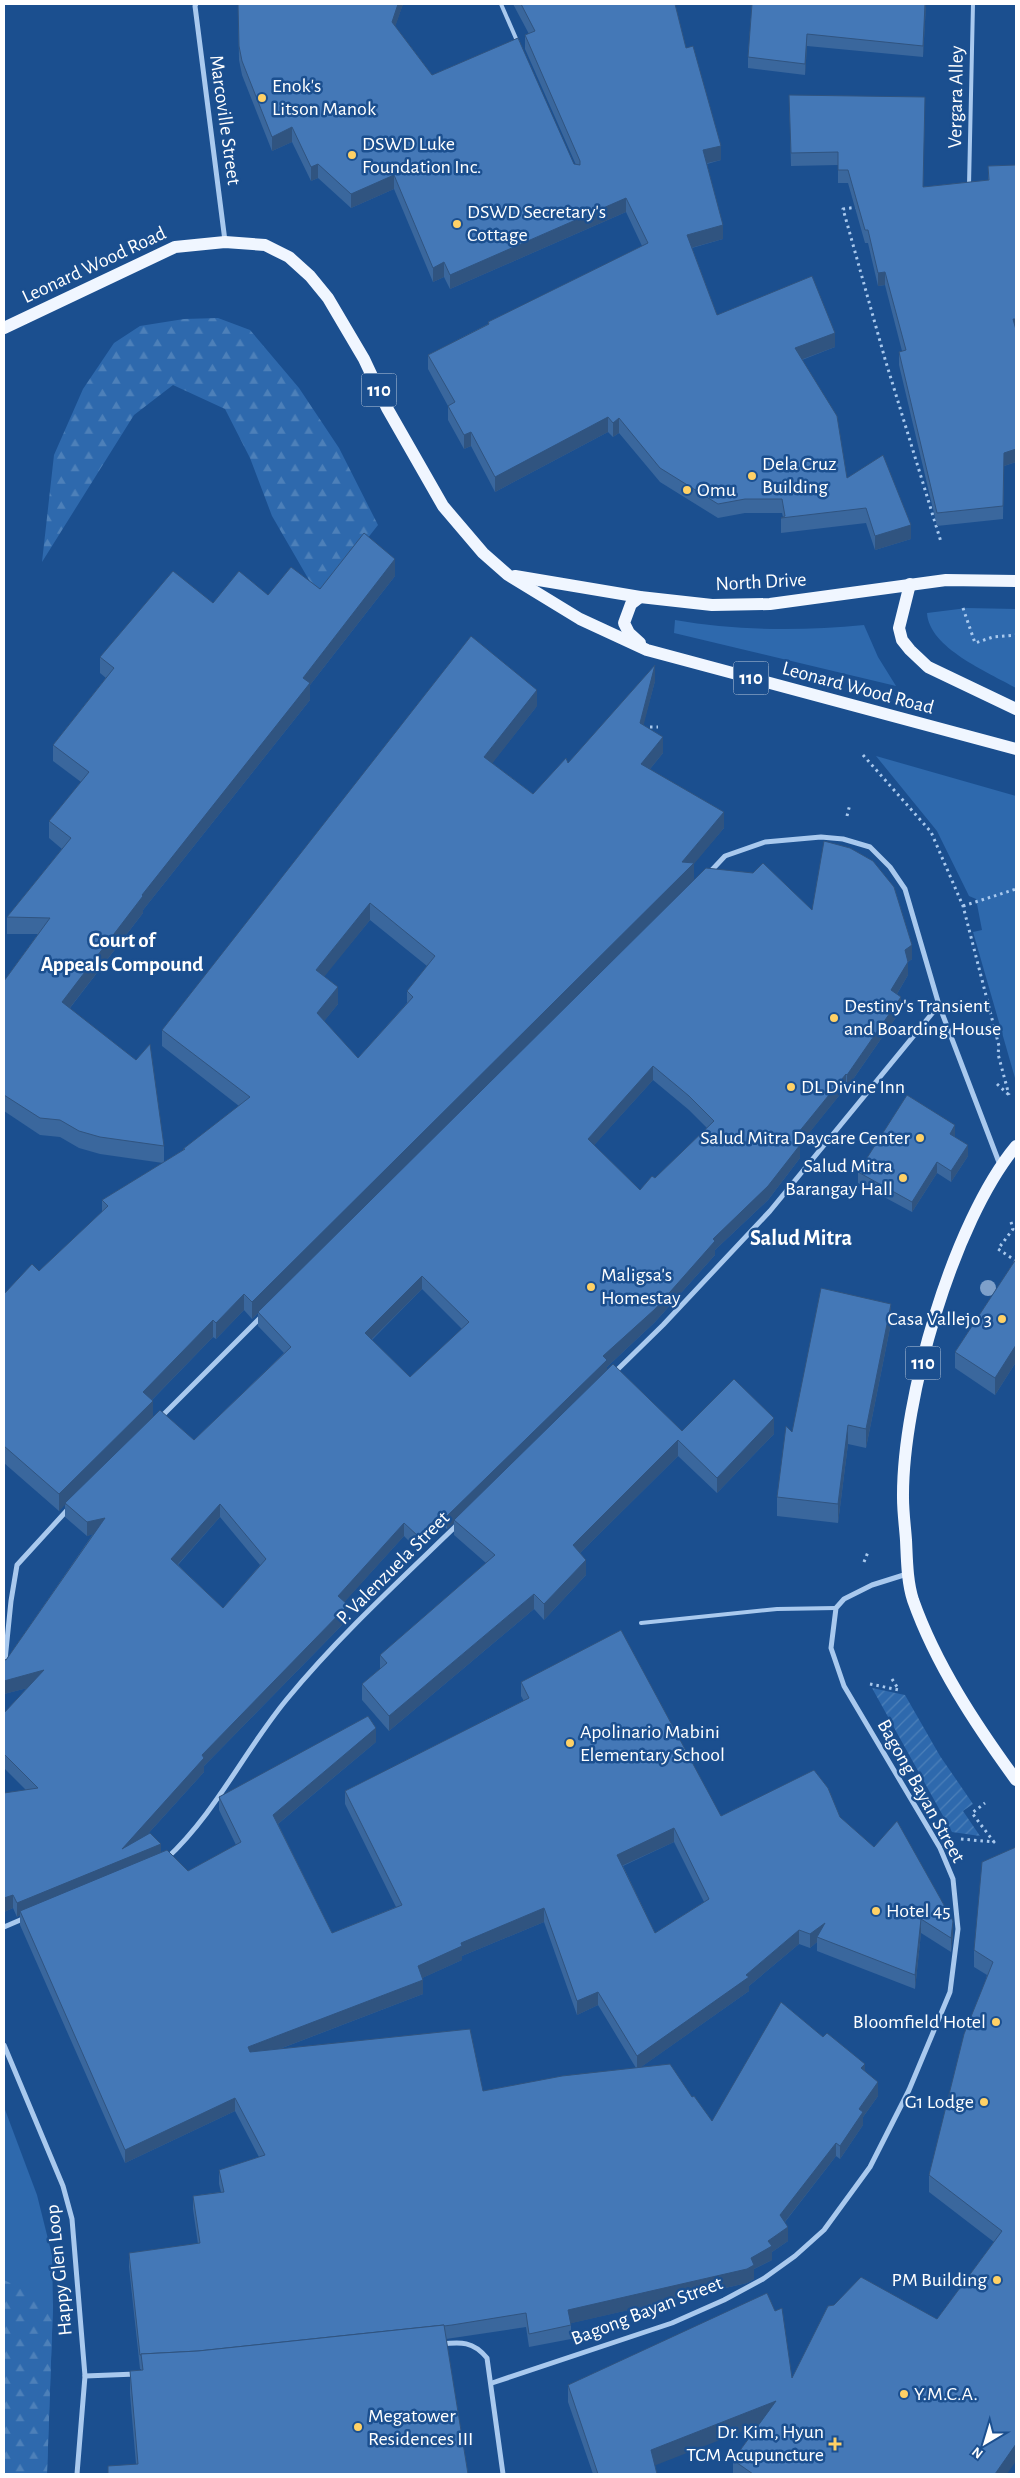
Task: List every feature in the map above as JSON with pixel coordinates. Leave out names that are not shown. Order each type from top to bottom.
[{"type":"main road","name":"Leonard Wood Road","points":[[4,328],[175,247],[225,242],[266,245],[289,257],[310,276],[328,298],[364,359],[387,408],[443,506],[483,553],[508,575],[580,619],[647,650],[1016,749]]},
{"type":"main road","name":"North Drive","points":[[508,575],[640,597],[712,605],[770,604],[910,584],[980,579],[1016,581]]},
{"type":"main road","points":[[910,584],[900,628],[902,640],[910,650],[928,667],[1016,709]]},
{"type":"main road","points":[[640,597],[631,604],[624,623],[629,633],[647,650]]},
{"type":"main road","name":"110","points":[[1016,1146],[1000,1165],[963,1236],[934,1319],[914,1403],[905,1464],[903,1497],[908,1574],[913,1599],[936,1655],[990,1743],[1016,1780]]},
{"type":"street","name":"Marcoville Street","points":[[195,4],[225,242]]},
{"type":"street","points":[[704,877],[725,856],[765,842],[821,837],[843,839],[870,847],[890,867],[905,889],[939,1005],[1000,1165]]},
{"type":"street","points":[[606,1380],[663,1325],[770,1211],[939,1005]]},
{"type":"street","points":[[152,1426],[265,1313]]},
{"type":"street","points":[[4,1670],[10,1601],[17,1565],[74,1503]]},
{"type":"street","name":"P. Valenzuela Street","points":[[163,1861],[185,1841],[208,1811],[287,1699],[393,1588],[464,1519]]},
{"type":"street","points":[[836,1608],[844,1599],[872,1585],[908,1574]]},
{"type":"street","name":"Bagong Bayan Street","points":[[492,2383],[680,2319],[724,2300],[763,2279],[795,2256],[824,2230],[870,2167],[909,2090],[950,1992],[958,1929],[953,1879],[940,1848],[844,1686],[831,1648],[836,1608]]},
{"type":"street","points":[[4,1927],[31,1916]]},
{"type":"street","name":"Happy Glen Loop","points":[[4,2044],[64,2186],[72,2218],[85,2376],[76,2474]]},
{"type":"street","points":[[432,2345],[462,2342],[472,2344],[487,2358],[492,2383],[503,2474]]},
{"type":"street","points":[[85,2376],[143,2374]]},
{"type":"lane","points":[[501,4],[521,49]]},
{"type":"lane","name":"Vergara Alley","points":[[969,190],[972,4]]},
{"type":"lane","points":[[641,1623],[777,1609],[836,1608]]},
{"type":"path","points":[[863,206],[843,209],[885,359],[941,542]]},
{"type":"path","points":[[961,604],[975,643],[993,637],[1016,635]]},
{"type":"path","points":[[650,727],[658,727]]},
{"type":"path","points":[[863,755],[930,832],[963,906],[1009,1095],[1000,1089]]},
{"type":"path","points":[[963,906],[1016,889]]},
{"type":"path","points":[[1010,1222],[1013,1229],[998,1249],[1016,1261]]},
{"type":"path","points":[[870,1684],[899,1690],[892,1679]]},
{"type":"path","points":[[957,1839],[994,1842],[972,1813],[986,1803]]},
{"type":"green space","points":[[218,318],[250,330],[299,388],[339,448],[378,525],[320,599],[272,516],[250,458],[225,409],[173,385],[134,415],[42,562],[54,455],[83,389],[114,343],[140,326],[184,319]]},
{"type":"green space","points":[[967,608],[1016,609],[1016,688],[962,658],[938,637],[930,626],[927,613]]},
{"type":"green space","points":[[675,620],[698,624],[770,629],[864,625],[878,657],[896,686],[674,633]]},
{"type":"green space","points":[[876,756],[1016,796],[1015,1078],[973,932],[982,930],[976,899],[969,896],[937,831]]},
{"type":"green space","points":[[872,1688],[905,1695],[940,1756],[973,1804],[963,1811],[980,1836],[952,1832]]},
{"type":"green space","points":[[4,2107],[37,2195],[52,2255],[53,2305],[47,2474],[4,2474]]},
{"type":"green space","points":[[4,2280],[53,2305],[47,2474],[4,2474]]},
{"type":"building","points":[[238,4],[398,4],[392,22],[432,75],[518,38],[574,164],[580,165],[580,161],[525,35],[535,31],[521,4],[675,4],[686,48],[693,46],[721,146],[703,150],[723,225],[687,235],[717,315],[812,276],[835,333],[795,348],[837,416],[847,478],[883,455],[911,525],[875,536],[866,508],[781,518],[785,516],[782,499],[745,499],[718,504],[660,468],[619,418],[613,423],[608,417],[495,477],[471,432],[464,435],[448,406],[455,402],[428,355],[489,324],[488,322],[648,243],[626,198],[450,275],[444,262],[433,268],[394,175],[351,194],[318,164],[311,167],[292,127],[272,137],[242,61],[239,46]]},
{"type":"building","points":[[752,4],[925,4],[923,46],[807,34],[805,64],[748,57]]},
{"type":"building","points":[[789,95],[925,97],[923,187],[989,180],[988,166],[1016,165],[1016,319],[1013,319],[1016,330],[1016,449],[1004,453],[1003,506],[937,513],[899,352],[906,350],[885,272],[878,273],[868,230],[865,230],[848,170],[838,170],[838,152],[791,153]]},
{"type":"building","points":[[364,533],[395,559],[303,678],[310,683],[142,895],[62,1002],[136,1060],[150,1044],[164,1146],[100,1137],[79,1131],[60,1120],[40,1118],[4,1095],[4,981],[50,918],[7,917],[71,838],[49,821],[89,772],[53,745],[114,668],[100,657],[173,571],[213,603],[239,571],[268,595],[291,567],[320,589]]},
{"type":"building","points":[[471,636],[537,690],[484,757],[533,794],[566,758],[568,763],[655,665],[640,723],[663,737],[641,764],[724,812],[682,862],[694,863],[252,1302],[244,1294],[216,1323],[213,1320],[143,1392],[153,1401],[59,1494],[4,1446],[4,1294],[32,1264],[39,1271],[108,1206],[102,1200],[185,1149],[183,1149],[250,1097],[162,1030]],"holes":[[[370,903],[435,956],[407,991],[413,997],[358,1058],[317,1013],[338,987],[316,970]]]},
{"type":"building","points":[[824,841],[850,848],[873,861],[894,887],[912,945],[905,950],[908,962],[891,990],[901,997],[847,1075],[794,1138],[800,1145],[768,1186],[713,1239],[715,1241],[655,1309],[603,1356],[607,1360],[447,1516],[443,1512],[418,1536],[404,1523],[338,1596],[348,1605],[202,1755],[204,1758],[122,1849],[150,1833],[161,1844],[17,1903],[13,1895],[4,1898],[4,1793],[38,1788],[4,1754],[4,1713],[44,1670],[4,1681],[4,1659],[6,1660],[105,1518],[87,1522],[65,1503],[160,1410],[194,1440],[291,1347],[258,1312],[706,868],[753,873],[763,863],[812,910]],"holes":[[[653,1066],[689,1096],[714,1121],[655,1178],[652,1176],[640,1190],[588,1139]],[[422,1276],[469,1322],[410,1377],[365,1333]],[[220,1504],[266,1559],[223,1608],[171,1559]]]},
{"type":"building","points":[[907,1095],[955,1125],[950,1134],[968,1145],[951,1171],[937,1162],[912,1202],[858,1172]]},
{"type":"building","name":"Casa Vallejo 3","points":[[1016,1259],[1016,1345],[995,1378],[955,1352]]},
{"type":"building","points":[[821,1288],[891,1304],[866,1429],[848,1425],[838,1504],[777,1497],[786,1426],[792,1432]]},
{"type":"building","points":[[613,1364],[682,1431],[734,1379],[774,1418],[717,1478],[678,1440],[573,1545],[586,1560],[544,1604],[534,1594],[389,1716],[362,1684],[387,1663],[380,1655],[495,1555],[454,1520]]},
{"type":"building","points":[[621,1630],[721,1816],[814,1770],[828,1788],[840,1817],[874,1847],[897,1821],[953,1921],[951,1938],[921,1919],[915,1975],[817,1937],[825,1923],[810,1934],[799,1930],[746,1975],[749,1977],[637,2056],[598,1992],[577,2001],[544,1908],[461,1943],[462,1946],[418,1966],[423,1980],[248,2047],[250,2052],[470,2029],[483,2091],[562,2076],[670,2064],[692,2097],[694,2096],[712,2121],[781,2002],[823,2037],[827,2033],[865,2064],[861,2068],[878,2082],[859,2109],[863,2112],[840,2146],[836,2143],[780,2215],[788,2227],[768,2241],[772,2246],[751,2258],[754,2265],[747,2269],[568,2310],[571,2325],[529,2334],[526,2313],[444,2326],[198,2351],[140,2355],[129,2253],[200,2243],[193,2196],[224,2192],[219,2170],[265,2155],[235,2098],[125,2150],[20,1911],[167,1850],[188,1871],[241,1842],[219,1797],[368,1716],[376,1728],[273,1815],[332,1933],[402,1905],[345,1791],[529,1698],[521,1682]],"holes":[[[674,1828],[709,1899],[655,1933],[617,1855]]]},
{"type":"building","points":[[1016,1847],[1016,2444],[995,2474],[753,2474],[733,2460],[776,2401],[651,2450],[657,2474],[598,2474],[568,2385],[767,2293],[775,2311],[782,2308],[792,2378],[828,2306],[834,2305],[861,2277],[937,2319],[1002,2231],[929,2175],[964,2034],[993,1962],[974,1950],[982,1862]]},
{"type":"building","points":[[444,2325],[468,2474],[108,2474],[108,2466],[138,2464],[130,2371],[143,2370],[141,2354],[198,2351]]},
{"type":"place","name":"Enok's Litson Manok","points":[[262,98]]},
{"type":"place","name":"DSWD Luke Foundation Inc.","points":[[352,155]]},
{"type":"place","name":"DSWD Secretary's Cottage","points":[[457,224]]},
{"type":"place","name":"Dela Cruz Building","points":[[752,476]]},
{"type":"place","name":"Omu","points":[[687,490]]},
{"type":"place","name":"Destiny's Transient and Boarding House","points":[[834,1018]]},
{"type":"place","name":"DL Divine Inn","points":[[791,1087]]},
{"type":"place","name":"Salud Mitra Daycare Center","points":[[920,1138]]},
{"type":"place","name":"Salud Mitra Barangay Hall","points":[[903,1178]]},
{"type":"place","name":"Maligsa's Homestay","points":[[591,1287]]},
{"type":"place","name":"Casa Vallejo 3","points":[[1002,1319]]},
{"type":"place","name":"Apolinario Mabini Elementary School","points":[[570,1743]]},
{"type":"place","name":"Hotel 45","points":[[876,1911]]},
{"type":"place","name":"Bloomfield Hotel","points":[[996,2022]]},
{"type":"place","name":"G1 Lodge","points":[[984,2102]]},
{"type":"place","name":"PM Building","points":[[997,2280]]},
{"type":"place","name":"Y.M.C.A.","points":[[904,2394]]},
{"type":"place","name":"Megatower Residences III","points":[[358,2427]]},
{"type":"place","name":"Dr. Kim, Hyun TCM Acupuncture","points":[[835,2444]]},
{"type":"district","name":"Court of Appeals Compound","points":[[122,952]]},
{"type":"district","name":"Salud Mitra","points":[[801,1238]]}]
